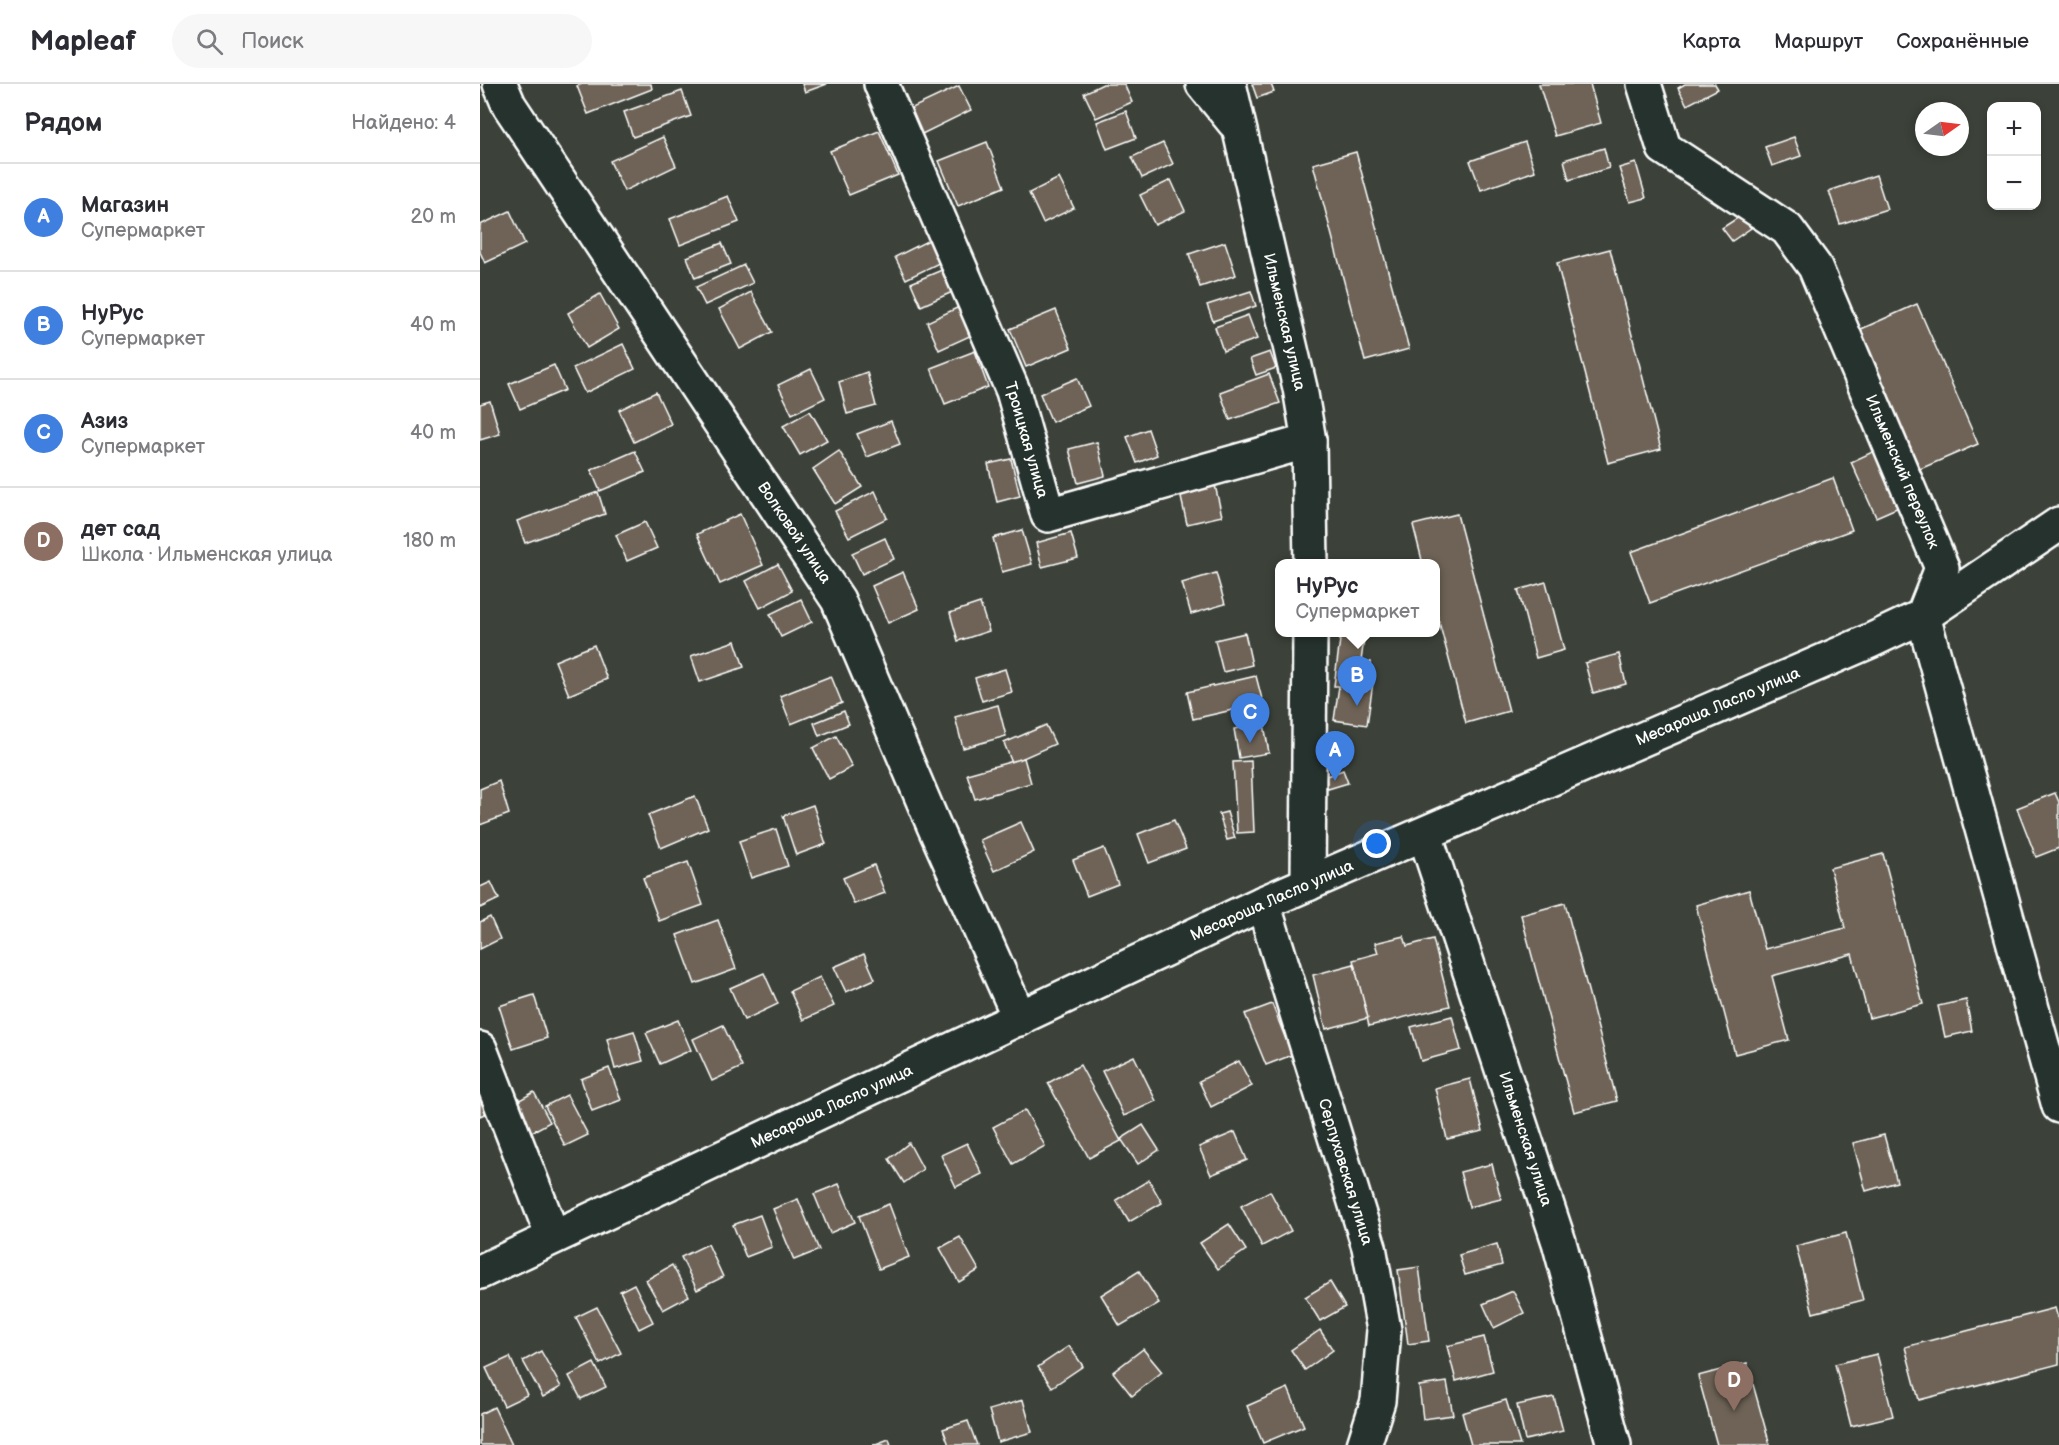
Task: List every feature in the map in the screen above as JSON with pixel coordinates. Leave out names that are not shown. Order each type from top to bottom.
[{"type":"street","name":"Волковой улица","points":[[500,84],[509,105],[838,600],[934,826],[1020,1019]]},
{"type":"street","name":"Троицкая улица","points":[[881,84],[1013,391],[1048,515],[1309,441]]},
{"type":"street","points":[[1203,84],[1239,128]]},
{"type":"street","name":"Ильменская улица","points":[[1228,84],[1300,388],[1309,441],[1311,559]]},
{"type":"street","name":"Ильменский переулок","points":[[1644,84],[1664,148],[1787,229],[1815,267],[1942,568],[1923,616]]},
{"type":"street","name":"Месароша Ласло улица","points":[[480,1272],[1263,903],[1425,835],[1923,616],[2059,524]]},
{"type":"street","points":[[1923,616],[2059,1106]]},
{"type":"street","points":[[1308,884],[1310,637]]},
{"type":"street","name":"Ильменская улица","points":[[1425,835],[1559,1242],[1614,1445]]},
{"type":"street","name":"Серпуховская улица","points":[[1263,903],[1371,1257],[1384,1330],[1378,1401],[1364,1445]]},
{"type":"street","points":[[480,1049],[553,1237]]},
{"type":"building","points":[[582,84],[651,84],[652,89],[588,114],[577,86]]},
{"type":"building","points":[[802,84],[827,84],[805,92]]},
{"type":"building","points":[[1103,84],[1124,84],[1132,102],[1096,118],[1084,93]]},
{"type":"building","points":[[1252,84],[1271,84],[1274,92],[1257,98]]},
{"type":"building","points":[[1539,84],[1590,84],[1601,123],[1555,136]]},
{"type":"building","points":[[1685,84],[1715,84],[1718,89],[1687,105],[1678,88]]},
{"type":"building","points":[[959,86],[971,110],[922,134],[910,109]]},
{"type":"building","points":[[682,91],[691,116],[633,137],[624,112]]},
{"type":"building","points":[[1126,111],[1136,138],[1107,149],[1097,122]]},
{"type":"building","points":[[879,131],[898,175],[849,195],[830,151]]},
{"type":"building","points":[[663,137],[676,166],[624,191],[610,161]]},
{"type":"building","points":[[1794,137],[1801,156],[1772,166],[1765,147]]},
{"type":"building","points":[[987,142],[1004,187],[958,206],[939,161]]},
{"type":"building","points":[[1525,142],[1535,171],[1481,190],[1470,161]]},
{"type":"building","points":[[1163,143],[1173,164],[1142,178],[1132,157]]},
{"type":"building","points":[[1604,148],[1609,168],[1569,180],[1564,160]]},
{"type":"building","points":[[1356,152],[1409,349],[1365,361],[1313,164]]},
{"type":"building","points":[[1636,163],[1646,198],[1630,202],[1619,168]]},
{"type":"building","points":[[1876,175],[1887,209],[1840,224],[1829,191]]},
{"type":"building","points":[[1059,178],[1074,208],[1043,223],[1029,193]]},
{"type":"building","points":[[1171,180],[1185,211],[1155,225],[1140,195]]},
{"type":"building","points":[[728,196],[739,222],[680,245],[670,219]]},
{"type":"building","points":[[510,211],[525,244],[485,263],[480,252],[480,225]]},
{"type":"building","points":[[1742,215],[1751,228],[1732,241],[1722,228]]},
{"type":"building","points":[[929,240],[939,263],[906,279],[895,257]]},
{"type":"building","points":[[1225,242],[1236,275],[1200,287],[1189,254]]},
{"type":"building","points":[[722,243],[731,264],[695,278],[687,257]]},
{"type":"building","points":[[1610,249],[1661,449],[1608,463],[1557,263]]},
{"type":"building","points":[[744,265],[753,283],[705,305],[696,287]]},
{"type":"building","points":[[949,267],[959,289],[921,306],[911,283]]},
{"type":"building","points":[[1251,291],[1256,306],[1213,321],[1207,305]]},
{"type":"building","points":[[751,292],[772,332],[740,349],[719,309]]},
{"type":"building","points":[[600,294],[619,329],[587,348],[568,313]]},
{"type":"building","points":[[1917,304],[1978,444],[1920,469],[1859,330]]},
{"type":"building","points":[[959,307],[972,335],[939,350],[927,322]]},
{"type":"building","points":[[1056,310],[1071,348],[1026,367],[1010,329]]},
{"type":"building","points":[[1248,315],[1257,339],[1223,351],[1215,327]]},
{"type":"building","points":[[623,344],[635,369],[585,393],[573,368]]},
{"type":"building","points":[[975,351],[988,387],[945,404],[931,368]]},
{"type":"building","points":[[1270,352],[1276,368],[1256,375],[1250,359]]},
{"type":"building","points":[[554,365],[565,390],[520,409],[509,384]]},
{"type":"building","points":[[811,369],[825,398],[792,414],[778,385]]},
{"type":"building","points":[[867,372],[876,406],[847,414],[839,382]]},
{"type":"building","points":[[1269,374],[1280,403],[1230,420],[1220,392]]},
{"type":"building","points":[[1077,378],[1089,406],[1052,422],[1040,394]]},
{"type":"building","points":[[656,392],[671,424],[634,442],[619,410]]},
{"type":"building","points":[[490,401],[500,434],[480,440],[480,404]]},
{"type":"building","points":[[810,411],[827,440],[800,455],[783,426]]},
{"type":"building","points":[[891,421],[900,444],[867,457],[857,434]]},
{"type":"building","points":[[1148,429],[1157,455],[1137,463],[1127,437]]},
{"type":"building","points":[[1097,442],[1105,476],[1078,483],[1069,449]]},
{"type":"building","points":[[1883,447],[1908,503],[1876,517],[1851,462]]},
{"type":"building","points":[[635,451],[645,472],[600,491],[591,470]]},
{"type":"building","points":[[839,451],[862,487],[835,504],[813,469]]},
{"type":"building","points":[[1011,459],[1020,496],[997,502],[988,464]]},
{"type":"building","points":[[1833,478],[1852,530],[1650,603],[1631,552]]},
{"type":"building","points":[[1215,485],[1222,516],[1187,524],[1180,493]]},
{"type":"building","points":[[875,491],[887,518],[849,537],[835,511]]},
{"type":"building","points":[[598,492],[605,514],[525,543],[517,521]]},
{"type":"building","points":[[740,514],[763,565],[720,584],[697,534]]},
{"type":"building","points":[[1457,514],[1509,711],[1466,723],[1440,626],[1440,559],[1422,559],[1413,525]]},
{"type":"building","points":[[645,522],[657,548],[627,561],[616,535]]},
{"type":"building","points":[[1022,530],[1032,564],[1002,572],[993,538]]},
{"type":"building","points":[[1071,533],[1078,558],[1042,567],[1036,543]]},
{"type":"building","points":[[885,538],[894,559],[862,574],[852,553]]},
{"type":"building","points":[[778,564],[792,591],[760,608],[746,581]]},
{"type":"building","points":[[903,572],[919,609],[888,623],[872,586]]},
{"type":"building","points":[[1216,573],[1225,604],[1191,614],[1182,583]]},
{"type":"building","points":[[1546,582],[1564,650],[1536,658],[1518,590]]},
{"type":"building","points":[[801,599],[812,622],[781,637],[770,614]]},
{"type":"building","points":[[980,603],[989,631],[958,641],[950,613]]},
{"type":"building","points":[[1245,633],[1252,665],[1223,672],[1215,640]]},
{"type":"building","points":[[1340,637],[1364,637],[1361,661],[1371,662],[1369,674],[1374,675],[1367,725],[1334,720],[1339,686],[1334,686]]},
{"type":"building","points":[[735,641],[744,667],[700,682],[691,656]]},
{"type":"building","points":[[594,645],[607,679],[569,695],[555,661]]},
{"type":"building","points":[[1619,654],[1626,684],[1593,693],[1585,663]]},
{"type":"building","points":[[1005,669],[1012,692],[982,701],[975,678]]},
{"type":"building","points":[[831,676],[842,703],[791,724],[780,696]]},
{"type":"building","points":[[1256,676],[1263,703],[1193,719],[1187,692]]},
{"type":"building","points":[[998,705],[1006,736],[963,748],[955,717]]},
{"type":"building","points":[[844,711],[849,724],[819,736],[814,723]]},
{"type":"building","points":[[1264,724],[1269,753],[1239,758],[1234,729]]},
{"type":"building","points":[[1046,725],[1055,744],[1012,763],[1004,743]]},
{"type":"building","points":[[836,736],[852,767],[829,779],[813,748]]},
{"type":"building","points":[[1024,758],[1031,783],[975,799],[967,774]]},
{"type":"building","points":[[1251,761],[1254,832],[1237,833],[1233,762]]},
{"type":"building","points":[[1343,770],[1348,783],[1328,789],[1324,777]]},
{"type":"building","points":[[499,781],[509,814],[480,825],[480,789]]},
{"type":"building","points":[[2055,793],[2059,802],[2059,848],[2036,857],[2017,808]]},
{"type":"building","points":[[695,796],[708,828],[661,848],[648,815]]},
{"type":"building","points":[[813,805],[826,844],[796,855],[783,816]]},
{"type":"building","points":[[1227,812],[1235,838],[1227,840],[1219,814]]},
{"type":"building","points":[[1174,820],[1186,849],[1149,863],[1138,834]]},
{"type":"building","points":[[1021,822],[1034,852],[994,871],[980,840]]},
{"type":"building","points":[[776,829],[788,866],[751,878],[739,841]]},
{"type":"building","points":[[1104,848],[1118,884],[1087,896],[1073,860]]},
{"type":"building","points":[[1883,854],[1923,1004],[1869,1018],[1852,954],[1772,976],[1789,1040],[1735,1054],[1696,905],[1749,890],[1765,949],[1845,928],[1830,868]]},
{"type":"building","points":[[688,862],[703,905],[659,921],[643,878]]},
{"type":"building","points":[[874,865],[885,893],[854,904],[843,878]]},
{"type":"building","points":[[491,882],[499,899],[480,908],[480,887]]},
{"type":"building","points":[[1565,903],[1617,1101],[1574,1112],[1521,915]]},
{"type":"building","points":[[490,917],[500,939],[480,949],[480,922]]},
{"type":"building","points":[[718,920],[736,969],[695,984],[677,935]]},
{"type":"building","points":[[1404,936],[1407,946],[1433,939],[1450,1006],[1369,1026],[1353,960],[1378,953],[1375,943]]},
{"type":"building","points":[[864,954],[875,979],[846,992],[834,967]]},
{"type":"building","points":[[1354,964],[1368,1018],[1326,1029],[1313,975]]},
{"type":"building","points":[[764,973],[778,1004],[744,1020],[730,988]]},
{"type":"building","points":[[820,977],[834,1006],[803,1020],[790,991]]},
{"type":"building","points":[[534,995],[547,1038],[513,1049],[499,1006]]},
{"type":"building","points":[[1966,1000],[1972,1031],[1945,1037],[1938,1006]]},
{"type":"building","points":[[1272,1004],[1292,1055],[1266,1065],[1245,1014]]},
{"type":"building","points":[[1452,1016],[1461,1050],[1421,1061],[1411,1027]]},
{"type":"building","points":[[678,1020],[691,1050],[660,1064],[646,1033]]},
{"type":"building","points":[[723,1025],[742,1067],[712,1081],[693,1039]]},
{"type":"building","points":[[634,1031],[643,1061],[615,1069],[607,1039]]},
{"type":"building","points":[[1134,1056],[1156,1101],[1124,1116],[1102,1071]]},
{"type":"building","points":[[1239,1061],[1252,1086],[1211,1107],[1199,1081]]},
{"type":"building","points":[[1080,1065],[1121,1141],[1089,1158],[1048,1083]]},
{"type":"building","points":[[609,1068],[621,1100],[592,1111],[581,1079]]},
{"type":"building","points":[[480,1079],[493,1110],[480,1116]]},
{"type":"building","points":[[1470,1079],[1483,1131],[1447,1139],[1435,1088]]},
{"type":"building","points":[[534,1092],[550,1122],[530,1133],[514,1103]]},
{"type":"building","points":[[567,1095],[588,1135],[565,1146],[545,1106]]},
{"type":"building","points":[[1025,1110],[1045,1146],[1013,1164],[993,1127]]},
{"type":"building","points":[[1143,1125],[1159,1150],[1138,1164],[1121,1139]]},
{"type":"building","points":[[1235,1132],[1247,1160],[1211,1175],[1199,1147]]},
{"type":"building","points":[[1884,1135],[1897,1182],[1866,1191],[1853,1143]]},
{"type":"building","points":[[909,1143],[923,1169],[904,1183],[889,1159]]},
{"type":"building","points":[[967,1143],[982,1174],[956,1187],[941,1155]]},
{"type":"building","points":[[1492,1164],[1501,1199],[1469,1207],[1460,1172]]},
{"type":"building","points":[[1149,1180],[1162,1203],[1129,1222],[1116,1200]]},
{"type":"building","points":[[839,1184],[855,1222],[830,1233],[814,1194]]},
{"type":"building","points":[[1270,1191],[1291,1231],[1262,1246],[1241,1206]]},
{"type":"building","points":[[798,1199],[819,1250],[794,1260],[773,1209]]},
{"type":"building","points":[[889,1204],[909,1257],[879,1269],[859,1216]]},
{"type":"building","points":[[760,1215],[772,1247],[746,1257],[733,1225]]},
{"type":"building","points":[[1229,1224],[1246,1250],[1218,1269],[1200,1243]]},
{"type":"building","points":[[1846,1233],[1863,1300],[1813,1313],[1796,1246]]},
{"type":"building","points":[[960,1237],[979,1270],[959,1282],[940,1248]]},
{"type":"building","points":[[708,1244],[723,1277],[697,1290],[681,1257]]},
{"type":"building","points":[[1497,1244],[1502,1265],[1465,1275],[1459,1255]]},
{"type":"building","points":[[672,1265],[689,1296],[663,1310],[646,1280]]},
{"type":"building","points":[[1419,1267],[1429,1341],[1408,1344],[1398,1270]]},
{"type":"building","points":[[1139,1271],[1159,1303],[1120,1326],[1101,1295]]},
{"type":"building","points":[[1330,1282],[1345,1307],[1320,1321],[1305,1297]]},
{"type":"building","points":[[634,1284],[653,1322],[639,1329],[620,1291]]},
{"type":"building","points":[[1513,1291],[1524,1313],[1494,1328],[1483,1304]]},
{"type":"building","points":[[597,1307],[621,1353],[600,1364],[576,1317]]},
{"type":"building","points":[[2055,1308],[2059,1322],[2059,1364],[1919,1400],[1905,1347]]},
{"type":"building","points":[[1320,1330],[1333,1350],[1305,1370],[1291,1350]]},
{"type":"building","points":[[1484,1337],[1493,1371],[1456,1381],[1447,1346]]},
{"type":"building","points":[[1069,1346],[1083,1366],[1052,1387],[1038,1367]]},
{"type":"building","points":[[1143,1349],[1162,1372],[1132,1396],[1113,1372]]},
{"type":"building","points":[[541,1351],[561,1387],[543,1397],[523,1361]]},
{"type":"building","points":[[1877,1354],[1893,1416],[1851,1426],[1835,1364]]},
{"type":"building","points":[[510,1357],[527,1395],[504,1406],[486,1368]]},
{"type":"building","points":[[594,1363],[606,1387],[581,1399],[569,1376]]},
{"type":"building","points":[[1747,1363],[1770,1445],[1717,1445],[1698,1376]]},
{"type":"building","points":[[1447,1382],[1453,1415],[1423,1419],[1419,1386]]},
{"type":"building","points":[[1288,1388],[1304,1426],[1263,1443],[1247,1406]]},
{"type":"building","points":[[1554,1397],[1563,1431],[1525,1440],[1517,1405]]},
{"type":"building","points":[[1023,1400],[1032,1432],[998,1442],[989,1410]]},
{"type":"building","points":[[1506,1400],[1520,1445],[1471,1445],[1462,1413]]},
{"type":"building","points":[[494,1407],[512,1445],[480,1445],[480,1414]]},
{"type":"building","points":[[968,1421],[977,1445],[949,1445],[943,1429]]},
{"type":"building","points":[[889,1439],[891,1445],[873,1445]]},
{"type":"place","name":"НуРус","points":[[1357,706]]},
{"type":"place","name":"Азиз","points":[[1250,743]]},
{"type":"place","name":"Магазин","points":[[1335,781]]},
{"type":"place","name":"дет сад","points":[[1734,1411]]}]
